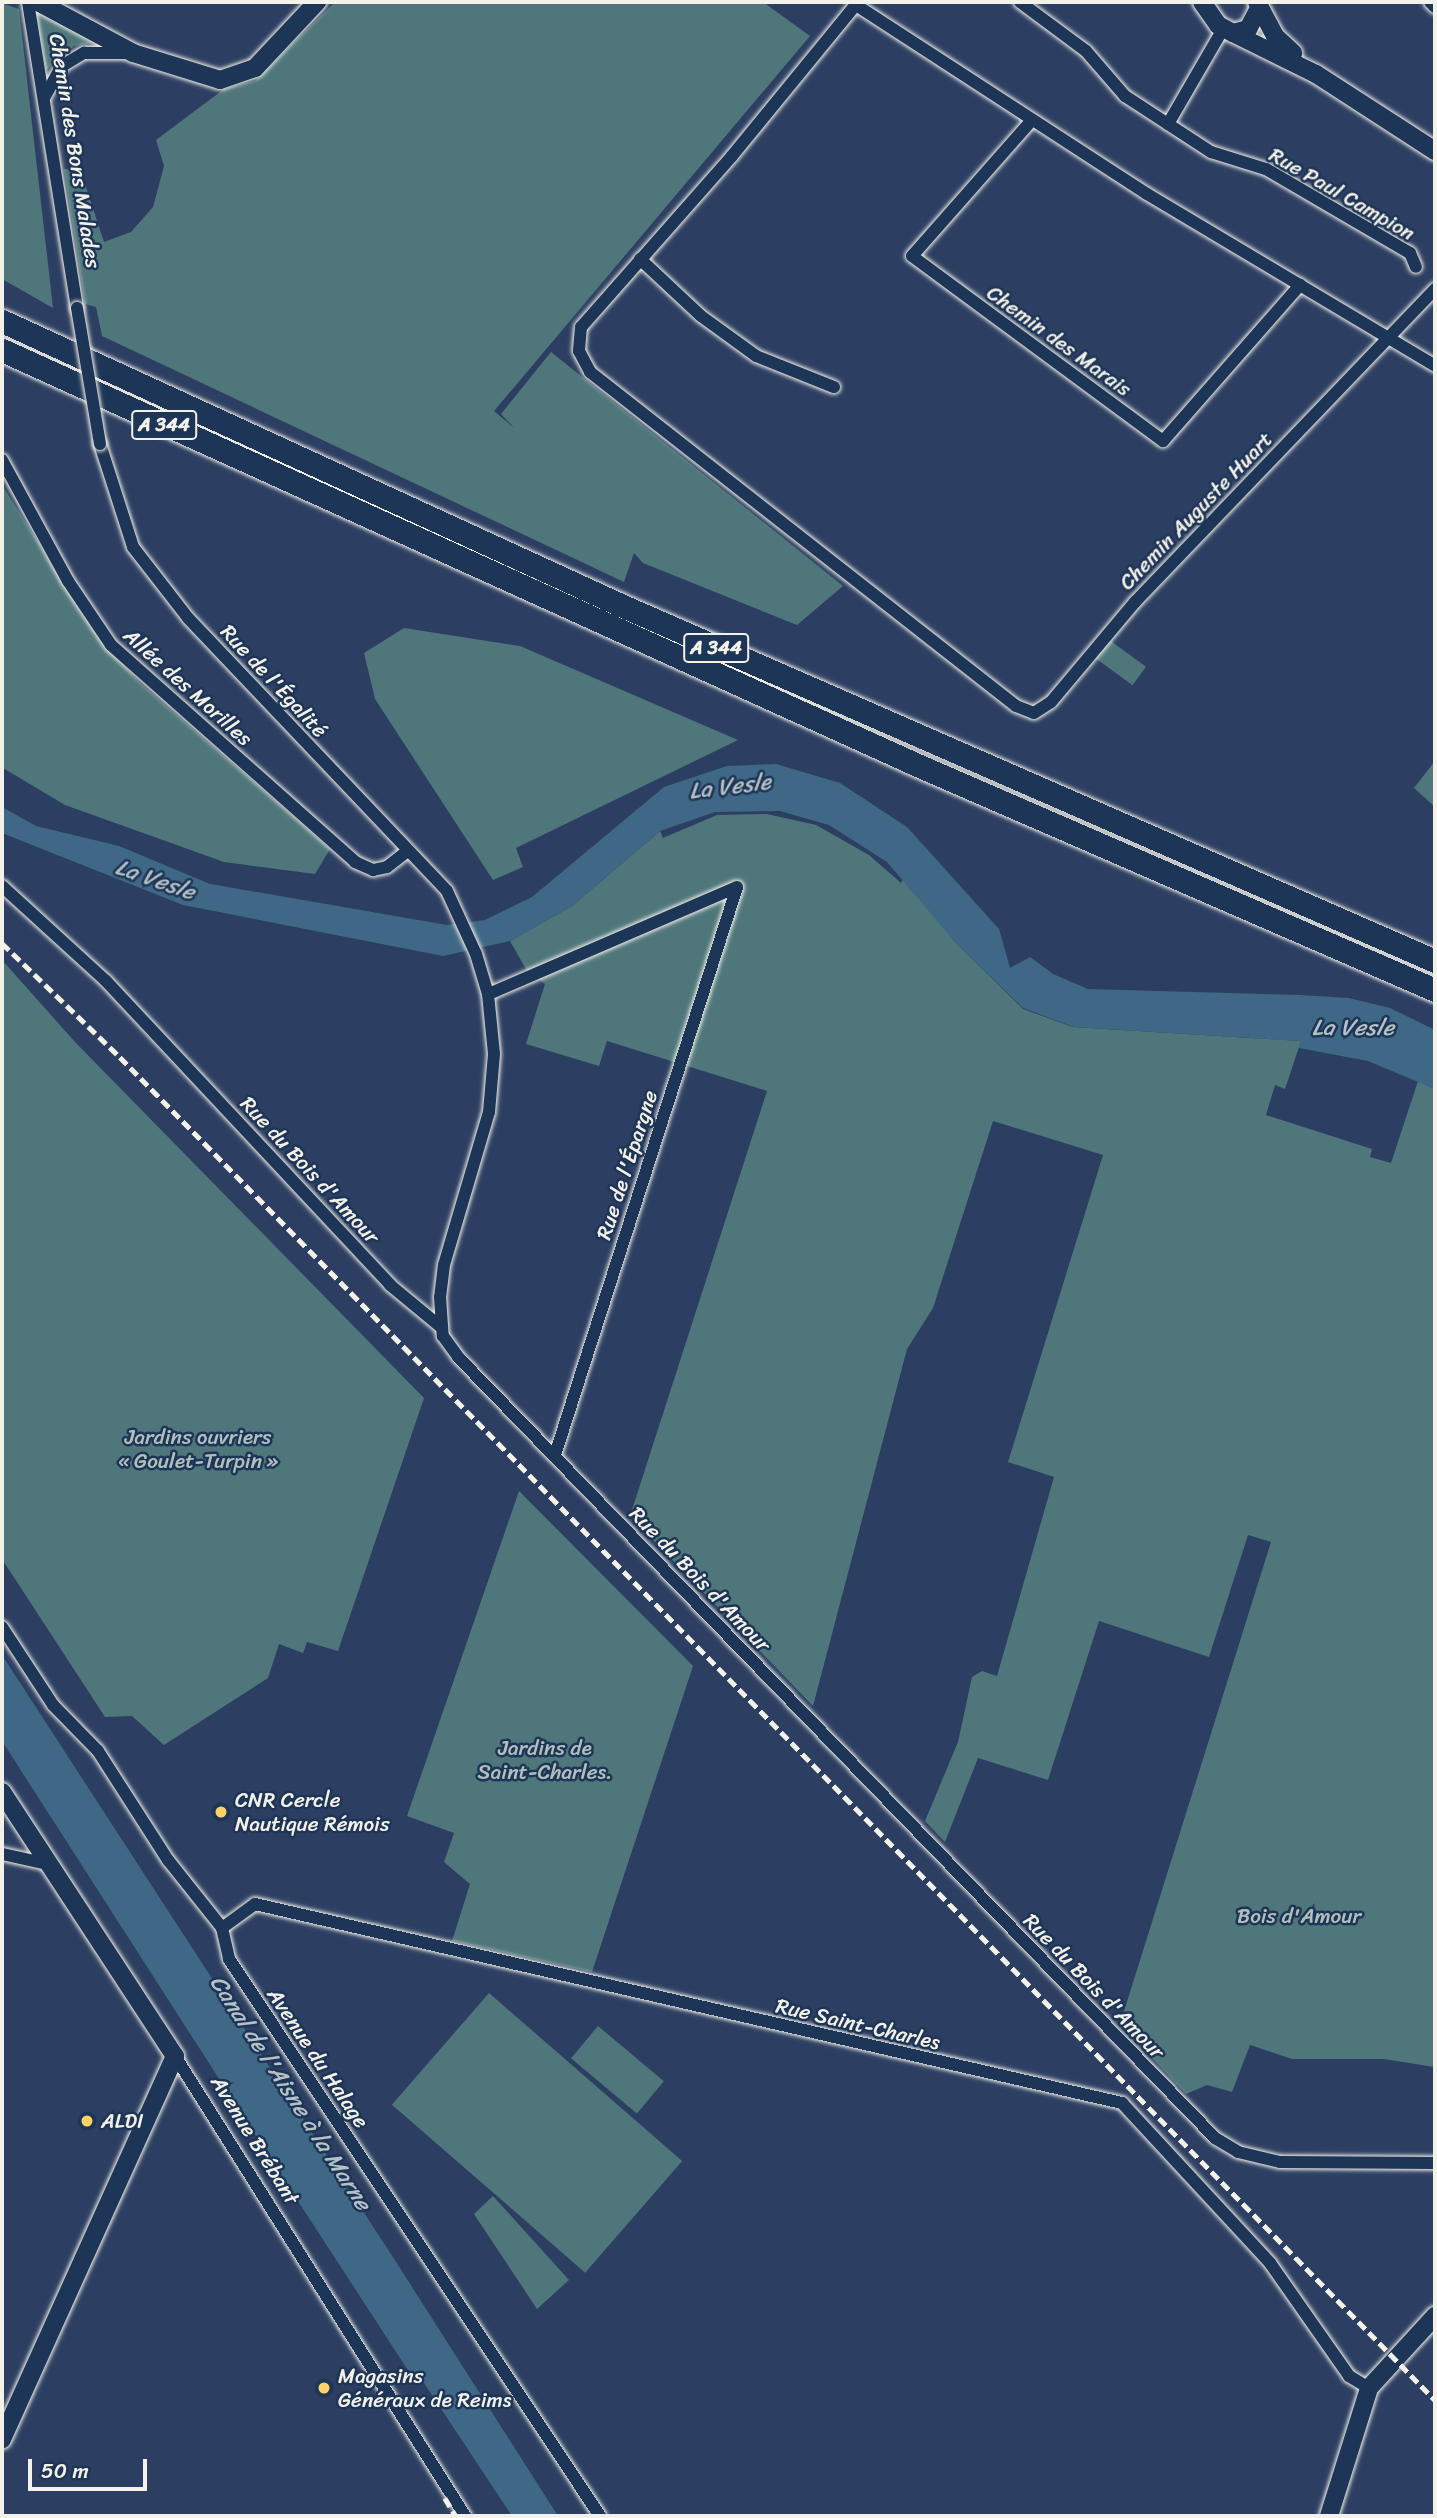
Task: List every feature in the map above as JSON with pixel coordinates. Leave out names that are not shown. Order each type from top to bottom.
[{"type":"highway","name":"A 344","points":[[2,321],[674,629],[1435,961]]},
{"type":"highway","name":"A 344","points":[[2,350],[890,753],[1435,990]]},
{"type":"street","name":"Chemin des Bons Malades","points":[[28,2],[100,444]]},
{"type":"street","name":"Chemin des Bons Malades","points":[[38,2],[133,53],[220,80],[255,68],[317,2]]},
{"type":"street","name":"Rue Paul Campion","points":[[1020,2],[1086,51],[1125,96],[1211,152],[1266,169],[1410,253],[1416,267]]},
{"type":"street","points":[[1430,2],[1435,7]]},
{"type":"street","points":[[834,387],[756,356],[701,316],[640,260],[857,3],[1146,194],[1435,366]]},
{"type":"street","points":[[1228,31],[1248,29],[1258,4]]},
{"type":"street","points":[[1258,4],[1275,36],[1316,74]]},
{"type":"street","points":[[1210,6],[1228,31],[1316,74],[1435,151]]},
{"type":"street","points":[[1168,124],[1228,31]]},
{"type":"street","points":[[44,98],[62,66],[84,53],[133,53]]},
{"type":"street","name":"Chemin des Marais","points":[[1032,120],[912,256],[1163,442],[1300,285]]},
{"type":"street","name":"Chemin Auguste Huart","points":[[640,260],[581,327],[579,351],[590,372],[1016,706],[1034,713],[1051,702],[1135,602],[1435,289]]},
{"type":"street","name":"Rue de l'Égalité","points":[[100,444],[133,547],[164,590],[407,852],[447,891],[476,954],[488,994]]},
{"type":"street","name":"Allée des Morilles","points":[[2,460],[68,581],[111,645],[355,862],[373,870],[387,867],[407,852]]},
{"type":"street","name":"Rue du Bois d'Amour","points":[[2,886],[106,981],[390,1285],[441,1327],[458,1357],[1215,2137],[1238,2152],[1280,2162],[1435,2163]]},
{"type":"street","name":"Rue de l'Épargne","points":[[488,994],[737,887],[555,1455]]},
{"type":"street","points":[[441,1327],[446,1257],[489,1112],[494,1054],[488,994]]},
{"type":"street","name":"Avenue du Halage","points":[[2,1627],[53,1705],[98,1751],[187,1890],[214,1925],[229,1959],[600,2516]]},
{"type":"street","name":"Avenue Brébant","points":[[2,1792],[175,2056],[465,2516]]},
{"type":"street","points":[[2,1854],[48,1864]]},
{"type":"street","name":"Rue Saint-Charles","points":[[214,1925],[255,1904],[1122,2103],[1270,2263],[1349,2376],[1370,2388]]},
{"type":"street","points":[[2,2440],[175,2056]]},
{"type":"street","points":[[1329,2516],[1370,2388],[1435,2316]]},
{"type":"green space","points":[[335,2],[763,2],[810,36],[494,411],[514,428],[501,414],[551,352],[843,586],[797,625],[643,563],[634,553],[624,582],[102,336],[96,307],[85,304],[64,169],[80,169],[104,242],[131,232],[153,207],[164,166],[156,140],[224,89],[255,81]]},
{"type":"green space","points":[[4,4],[19,9],[53,308],[2,279]]},
{"type":"green space","points":[[36,10],[98,42],[74,46],[46,70]]},
{"type":"green space","points":[[2,485],[101,641],[140,683],[330,849],[315,874],[224,862],[65,805],[3,768]]},
{"type":"green space","points":[[404,628],[520,646],[738,740],[516,848],[523,867],[493,880],[375,699],[364,653]]},
{"type":"green space","points":[[1108,639],[1146,667],[1133,685],[1094,658]]},
{"type":"green space","points":[[1435,761],[1435,807],[1414,788]]},
{"type":"green space","name":"Bois d'Amour","points":[[767,814],[816,825],[869,855],[901,883],[904,877],[955,942],[1023,1009],[1073,1027],[1301,1041],[1285,1089],[1275,1085],[1266,1115],[1372,1149],[1370,1157],[1391,1163],[1418,1081],[1435,1089],[1434,2067],[1384,2059],[1292,2059],[1250,2045],[1232,2092],[1207,2085],[1186,2094],[1120,2024],[1271,1542],[1248,1535],[1209,1657],[1099,1621],[1048,1780],[978,1758],[945,1842],[925,1821],[958,1742],[972,1677],[982,1671],[997,1676],[1054,1477],[1008,1462],[1103,1155],[993,1121],[933,1308],[907,1349],[813,1706],[630,1516],[767,1091],[607,1041],[599,1066],[526,1044],[545,984],[527,971],[510,941],[572,906],[660,831],[663,838],[717,815]]},
{"type":"green space","name":"Jardins ouvriers « Goulet-Turpin »","points":[[2,960],[75,1042],[424,1398],[338,1651],[307,1642],[303,1653],[279,1644],[268,1678],[164,1745],[132,1716],[105,1717],[2,1559]]},
{"type":"green space","name":"Jardins de Saint-Charles.","points":[[519,1491],[693,1666],[592,1972],[452,1941],[470,1884],[444,1862],[454,1833],[407,1816]]},
{"type":"green space","points":[[489,1993],[682,2161],[585,2273],[392,2105]]},
{"type":"green space","points":[[598,2026],[664,2081],[637,2113],[571,2058]]},
{"type":"green space","points":[[493,2196],[569,2280],[537,2309],[474,2214]]},
{"type":"water","name":"La Vesle","points":[[776,764],[840,783],[907,827],[999,929],[1010,968],[1030,957],[1053,974],[1088,989],[1349,998],[1390,1008],[1435,1030],[1435,1089],[1368,1061],[1299,1048],[1300,1041],[1074,1027],[1023,1008],[955,942],[887,862],[829,825],[780,811],[715,812],[660,831],[572,906],[510,941],[443,956],[183,905],[2,833],[2,807],[36,826],[119,846],[210,884],[447,925],[485,920],[532,897],[664,787],[727,766]]},
{"type":"water","points":[[2,1655],[558,2516],[512,2516],[422,2380],[415,2381],[268,2155],[2,1741]]},
{"type":"railway","points":[[2,943],[120,1057],[1435,2400]]},
{"type":"railway","points":[[445,2498],[456,2516]]},
{"type":"place","name":"CNR Cercle Nautique Rémois","points":[[221,1812]]},
{"type":"place","name":"ALDI","points":[[87,2121]]},
{"type":"place","name":"Magasins Généraux de Reims","points":[[324,2388]]},
{"type":"water label","name":"Canal de l'Aisne à la Marne","points":[[290,2093]]}]
